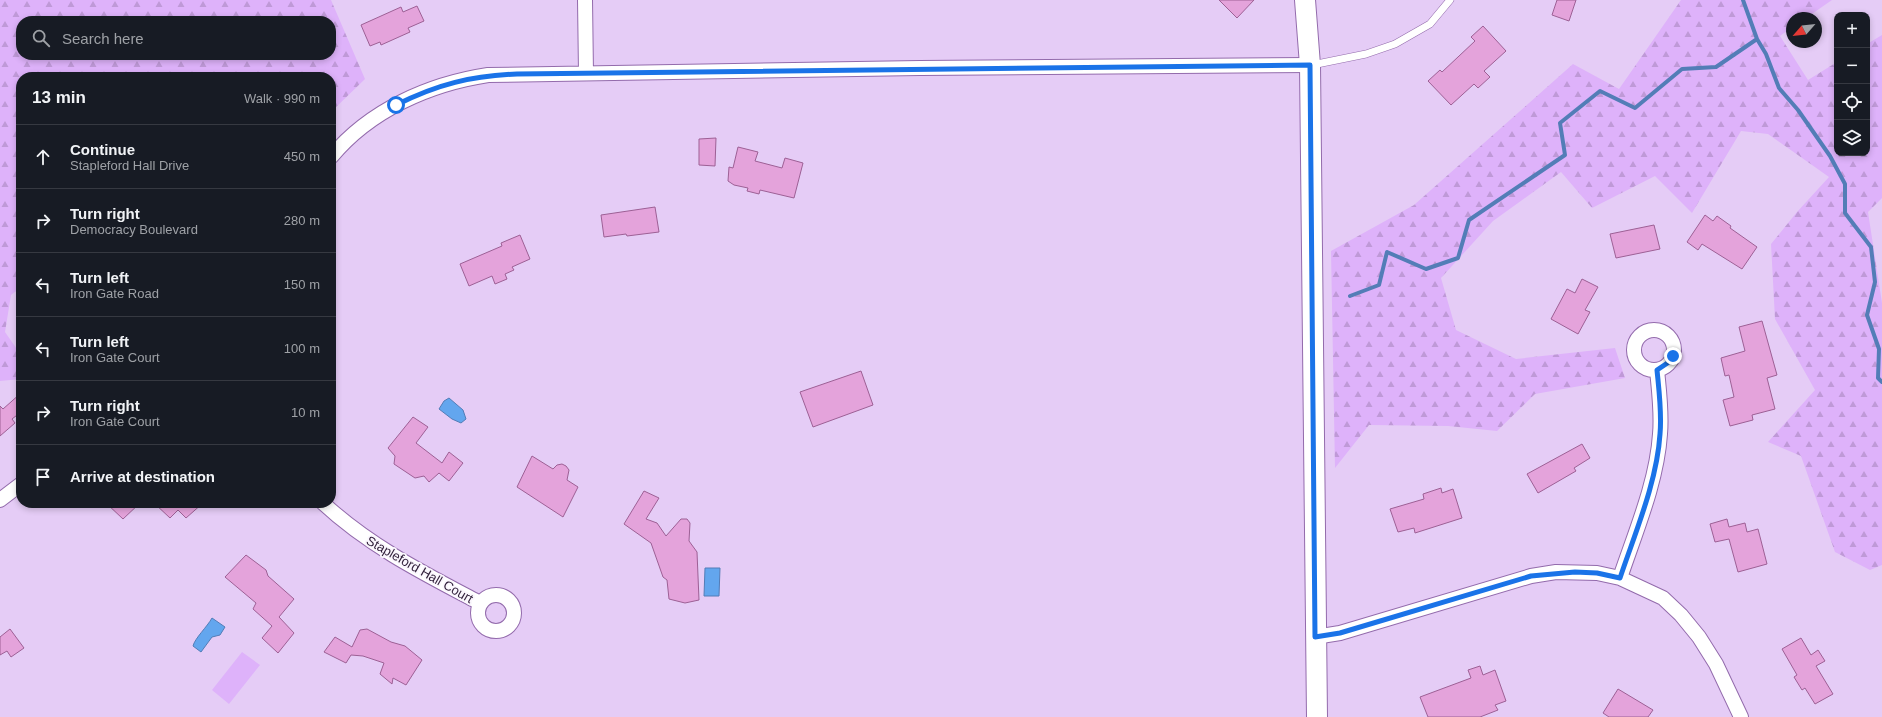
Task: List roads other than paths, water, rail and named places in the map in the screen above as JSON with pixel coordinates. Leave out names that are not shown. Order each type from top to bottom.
[{"type":"main road","points":[[1305,0],[1310,65],[1317,717]]},
{"type":"street","points":[[585,0],[586,73]]},
{"type":"street","points":[[336,151],[367,123],[396,105],[432,88],[488,75],[1310,65]]},
{"type":"street","points":[[1620,578],[1645,502],[1657,458],[1660,416],[1657,370]]},
{"type":"street","points":[[0,500],[16,488]]},
{"type":"street","name":"Stapleford Hall Court","points":[[329,508],[362,535],[395,556],[480,603]]},
{"type":"street","points":[[1315,637],[1340,633],[1531,576],[1575,572],[1597,573],[1620,578],[1663,598],[1681,615],[1699,637],[1716,664],[1741,717]]},
{"type":"lane","points":[[1310,65],[1366,54],[1395,44],[1430,24],[1450,0]]},
{"type":"water","points":[[449,398],[463,410],[466,419],[461,423],[452,419],[439,409],[444,401]]},
{"type":"water","points":[[705,568],[720,568],[719,596],[704,596]]},
{"type":"water","points":[[212,618],[225,627],[220,635],[212,637],[201,652],[193,646]]},
{"type":"waterway","points":[[1350,296],[1379,285],[1387,252],[1426,269],[1458,258],[1469,220],[1565,155],[1560,123],[1600,91],[1635,108],[1682,69],[1716,67],[1757,39],[1743,0]]},
{"type":"waterway","points":[[1757,39],[1766,54],[1779,88],[1798,110],[1830,156],[1845,184],[1845,213],[1871,247],[1875,282],[1867,315],[1879,349],[1878,378],[1882,382]]}]
